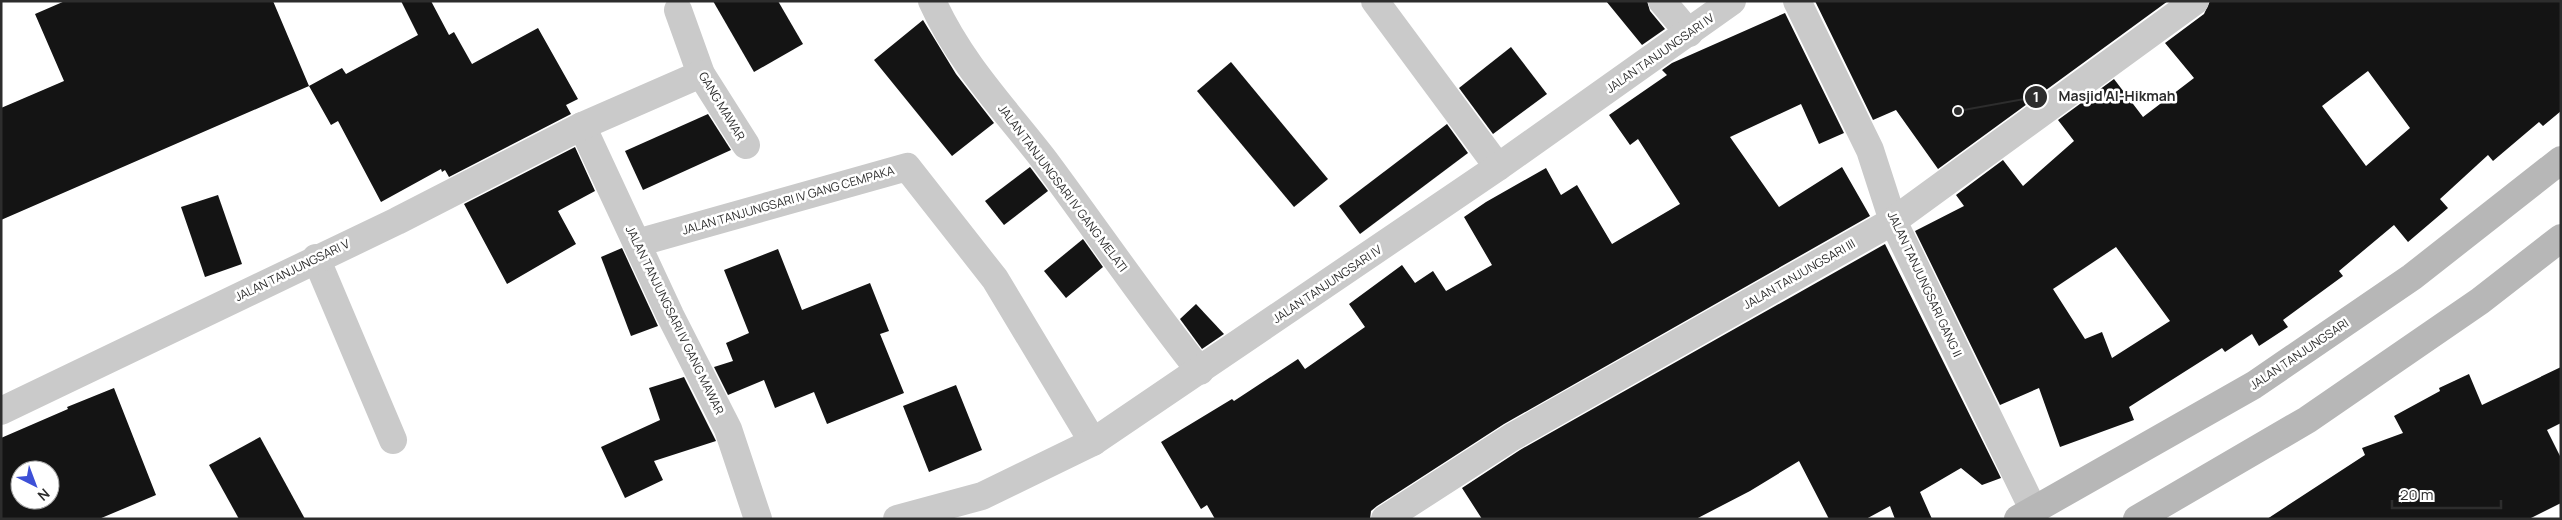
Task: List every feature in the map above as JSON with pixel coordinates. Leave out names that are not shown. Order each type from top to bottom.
[{"type":"main road","name":"JALAN TANJUNGSARI","points":[[2026,515],[2254,385],[2412,277],[2561,160]]},
{"type":"main road","points":[[2137,519],[2306,420],[2480,301],[2561,238]]},
{"type":"street","name":"JALAN TANJUNGSARI IV GANG MELATI","points":[[932,1],[945,29],[964,60],[1043,159],[1118,258],[1146,302],[1200,371]]},
{"type":"street","points":[[1375,1],[1498,167]]},
{"type":"street","points":[[1662,1],[1689,33]]},
{"type":"street","name":"JALAN TANJUNGSARI IV","points":[[897,519],[982,496],[1093,442],[1498,167],[1732,1]]},
{"type":"street","name":"JALAN TANJUNGSARI GANG II","points":[[1797,1],[1870,150],[1893,221],[2014,468],[2026,515]]},
{"type":"street","name":"JALAN TANJUNGSARI III","points":[[1385,519],[1512,437],[1893,221],[2194,1]]},
{"type":"street","name":"GANG MAWAR","points":[[678,10],[701,74],[746,146]]},
{"type":"street","name":"JALAN TANJUNGSARI V","points":[[1,411],[397,220],[582,126],[701,74]]},
{"type":"street","name":"JALAN TANJUNGSARI IV GANG MAWAR","points":[[582,126],[670,315],[728,429],[758,519]]},
{"type":"street","name":"JALAN TANJUNGSARI IV GANG CEMPAKA","points":[[637,243],[908,167],[995,279],[1093,442]]},
{"type":"street","points":[[316,258],[393,440]]},
{"type":"building","points":[[65,1],[273,1],[309,86],[1,220],[1,108],[64,81],[35,14]]},
{"type":"building","points":[[401,1],[431,1],[449,35],[454,32],[472,64],[538,28],[578,99],[566,105],[571,114],[449,177],[445,170],[442,172],[441,169],[381,202],[338,121],[331,125],[309,86],[342,68],[346,74],[418,35]]},
{"type":"building","points":[[713,1],[778,1],[803,44],[754,72]]},
{"type":"building","points":[[1606,1],[1647,1],[1650,11],[1665,29],[1642,45]]},
{"type":"building","points":[[1815,1],[2168,1],[1938,169],[1896,110],[1873,120]]},
{"type":"building","points":[[2210,1],[2561,1],[2561,111],[2543,126],[2539,122],[2493,161],[2488,155],[2440,199],[2448,208],[2408,242],[2394,225],[2339,271],[2343,276],[2283,320],[2288,327],[2259,346],[2252,334],[2225,352],[2222,348],[2129,407],[2134,420],[2060,447],[2039,388],[2000,405],[1915,231],[1964,206],[1956,195],[2003,160],[2023,186],[2074,141],[2058,120],[2114,79],[2143,117],[2194,78],[2165,43],[2204,14]],"holes":[[[2368,71],[2410,128],[2366,166],[2322,106]],[[2116,247],[2170,321],[2112,358],[2102,332],[2085,339],[2053,289]]]},
{"type":"building","points":[[1785,13],[1844,133],[1819,144],[1801,104],[1730,137],[1779,207],[1842,167],[1870,216],[1504,424],[1377,506],[1371,511],[1370,519],[1215,519],[1207,505],[1201,509],[1161,442],[1232,399],[1234,401],[1298,359],[1305,369],[1365,327],[1349,304],[1402,265],[1415,283],[1433,271],[1446,291],[1492,265],[1464,217],[1486,202],[1546,168],[1561,195],[1577,185],[1612,244],[1680,204],[1638,139],[1630,145],[1609,115],[1667,75],[1662,70],[1672,63]]},
{"type":"building","points":[[923,20],[956,74],[994,123],[952,156],[874,60]]},
{"type":"building","points":[[1511,47],[1547,94],[1493,134],[1459,88]]},
{"type":"building","points":[[1231,62],[1328,179],[1294,207],[1197,91]]},
{"type":"building","points":[[708,114],[731,150],[643,190],[625,151]]},
{"type":"building","points":[[1447,124],[1468,153],[1360,234],[1339,206]]},
{"type":"building","points":[[575,147],[595,191],[558,211],[576,244],[507,284],[464,204]]},
{"type":"building","points":[[1030,167],[1048,191],[1004,225],[985,201]]},
{"type":"building","points":[[218,195],[242,264],[205,277],[181,207]]},
{"type":"building","points":[[1083,239],[1103,267],[1066,298],[1044,271]]},
{"type":"building","points":[[1885,244],[2001,478],[1982,485],[1961,468],[1920,492],[1932,519],[1895,519],[1890,506],[1866,519],[1829,519],[1799,461],[1750,491],[1696,519],[1482,519],[1462,488],[1520,450]]},
{"type":"building","points":[[622,248],[658,326],[631,336],[601,257]]},
{"type":"building","points":[[778,249],[802,310],[870,283],[889,331],[880,334],[904,393],[827,424],[814,392],[775,408],[764,380],[728,395],[714,367],[733,361],[726,343],[749,333],[724,270]]},
{"type":"building","points":[[1196,304],[1224,334],[1202,349],[1180,319]]},
{"type":"building","points":[[2561,367],[2561,423],[2547,430],[2561,458],[2561,503],[2529,519],[2267,519],[2365,455],[2362,448],[2403,433],[2394,416],[2440,391],[2439,388],[2469,374],[2482,405]]},
{"type":"building","points":[[684,377],[716,441],[654,461],[663,480],[625,498],[601,447],[660,420],[649,388]]},
{"type":"building","points":[[956,385],[982,450],[929,472],[903,406]]},
{"type":"building","points":[[114,388],[156,495],[99,519],[1,519],[1,438],[68,409],[67,407]]},
{"type":"building","points":[[260,437],[305,519],[239,519],[209,465]]},
{"type":"place","name":"Masjid Al-Hikmah","points":[[1958,111]]}]
